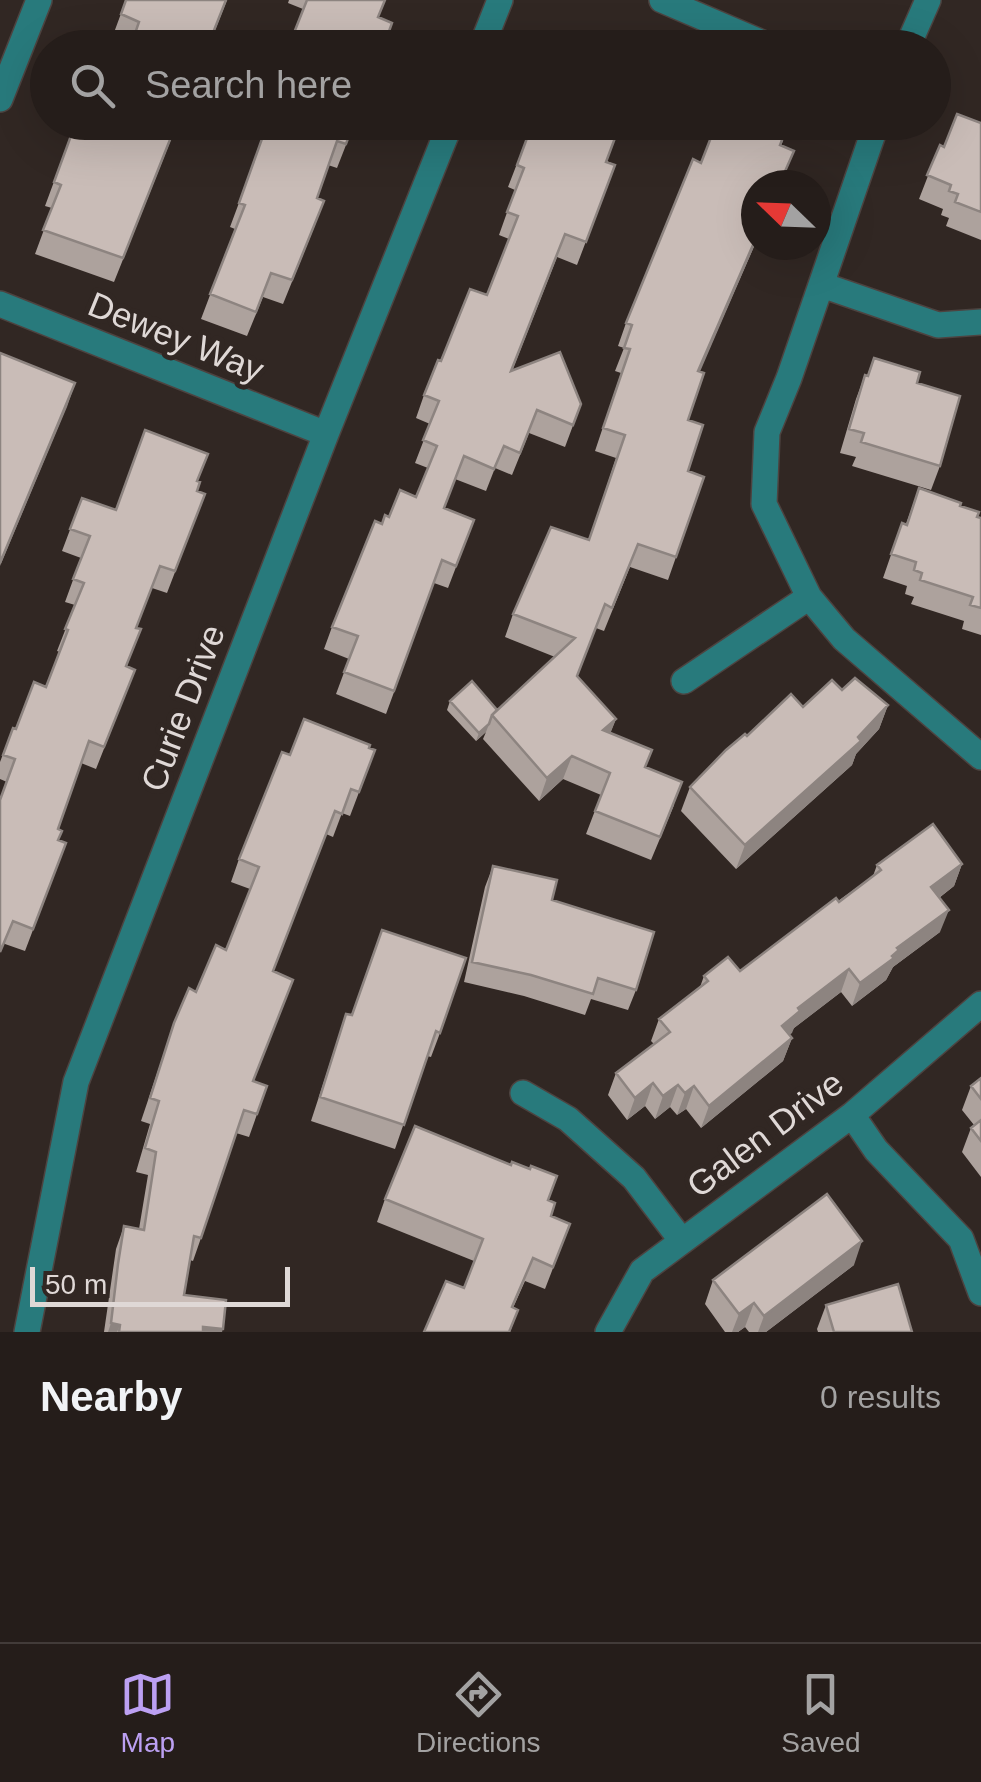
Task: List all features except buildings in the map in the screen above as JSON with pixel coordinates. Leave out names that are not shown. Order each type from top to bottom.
[{"type":"street","points":[[0,99],[39,0]]},
{"type":"street","points":[[488,30],[500,0]]},
{"type":"street","points":[[662,0],[732,30]]},
{"type":"street","points":[[915,30],[928,0]]},
{"type":"street","name":"Curie Drive","points":[[27,1332],[76,1082],[444,140]]},
{"type":"street","points":[[871,140],[767,432],[764,504],[809,597],[844,639],[981,757]]},
{"type":"street","points":[[822,285],[938,325],[981,322]]},
{"type":"street","name":"Dewey Way","points":[[0,304],[326,434]]},
{"type":"street","points":[[684,681],[809,597]]},
{"type":"street","name":"Galen Drive","points":[[608,1332],[642,1271],[852,1115],[981,1004]]},
{"type":"street","points":[[522,1093],[568,1119],[634,1178],[682,1241]]},
{"type":"street","points":[[852,1115],[876,1150],[961,1240],[981,1293]]}]
